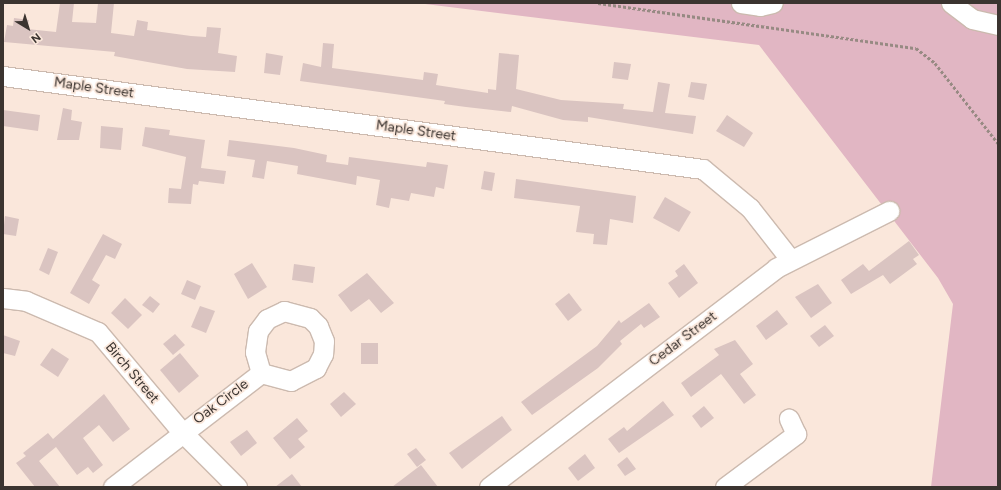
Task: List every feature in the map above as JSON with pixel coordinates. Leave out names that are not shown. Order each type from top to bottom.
[{"type":"street","points":[[741,3],[760,6],[773,3]]},
{"type":"street","points":[[951,3],[972,20],[998,25]]},
{"type":"street","name":"Maple Street","points":[[3,76],[703,169],[750,208],[790,259]]},
{"type":"street","name":"Cedar Street","points":[[489,487],[790,259],[889,211]]},
{"type":"street","name":"Birch Street","points":[[3,298],[26,301],[98,332],[182,432],[237,487]]},
{"type":"street","name":"Oak Circle","points":[[113,487],[182,432],[261,373]]},
{"type":"street","points":[[725,487],[796,434],[789,419]]},
{"type":"path","points":[[598,3],[916,48],[935,63],[998,143]]},
{"type":"shaded area","points":[[417,3],[998,3],[998,487],[931,487],[953,304],[938,278],[759,45]]},
{"type":"building","points":[[60,3],[74,3],[72,22],[96,23],[98,3],[114,3],[111,33],[134,36],[137,20],[148,22],[147,30],[191,36],[206,37],[207,27],[221,28],[218,53],[237,56],[235,72],[187,69],[114,56],[115,52],[4,42],[7,25],[13,26],[14,18],[29,20],[27,29],[56,32]]},
{"type":"building","points":[[323,43],[334,44],[332,68],[423,80],[424,72],[438,74],[436,85],[488,93],[488,89],[496,90],[499,53],[519,55],[516,89],[561,100],[624,104],[623,109],[653,112],[658,82],[670,84],[665,113],[696,116],[693,134],[588,117],[588,122],[563,120],[512,106],[511,112],[466,107],[444,104],[445,101],[300,81],[303,63],[321,67]]},
{"type":"building","points":[[266,53],[283,56],[280,75],[264,73]]},
{"type":"building","points":[[614,62],[631,64],[628,80],[612,78]]},
{"type":"building","points":[[691,82],[707,84],[704,100],[688,97]]},
{"type":"building","points":[[63,108],[72,110],[71,120],[82,122],[79,140],[57,140]]},
{"type":"building","points":[[3,110],[40,115],[38,131],[3,126]]},
{"type":"building","points":[[727,115],[753,133],[744,147],[716,131]]},
{"type":"building","points":[[101,126],[123,128],[121,150],[100,148]]},
{"type":"building","points":[[145,127],[170,130],[169,135],[205,140],[201,168],[226,171],[224,184],[199,181],[198,185],[193,184],[191,204],[168,203],[169,188],[181,189],[186,157],[142,146]]},
{"type":"building","points":[[229,140],[294,148],[327,155],[326,162],[348,165],[349,157],[426,167],[427,162],[448,165],[444,189],[436,187],[434,197],[411,193],[409,201],[391,198],[389,208],[376,205],[380,180],[357,176],[356,185],[297,174],[298,166],[267,161],[264,179],[252,177],[255,160],[227,156]]},
{"type":"building","points":[[484,171],[495,173],[492,191],[481,189]]},
{"type":"building","points":[[516,179],[636,196],[633,223],[610,219],[607,245],[593,244],[594,234],[576,232],[580,206],[514,198]]},
{"type":"building","points":[[665,197],[691,212],[679,232],[653,218]]},
{"type":"building","points":[[5,216],[19,219],[16,236],[3,234]]},
{"type":"building","points":[[103,234],[122,244],[115,259],[106,255],[92,280],[100,285],[89,304],[70,293]]},
{"type":"building","points":[[909,241],[919,255],[913,259],[917,264],[890,284],[883,275],[851,294],[841,280],[863,264],[869,271]]},
{"type":"building","points":[[48,248],[58,252],[49,275],[39,270]]},
{"type":"building","points":[[252,263],[267,287],[248,299],[234,274]]},
{"type":"building","points":[[294,264],[315,267],[313,283],[292,280]]},
{"type":"building","points":[[684,264],[698,283],[679,298],[668,283],[678,276],[675,271]]},
{"type":"building","points":[[367,273],[394,303],[381,313],[369,299],[351,312],[338,295]]},
{"type":"building","points":[[187,280],[201,286],[195,300],[181,294]]},
{"type":"building","points":[[818,284],[832,303],[811,318],[795,297]]},
{"type":"building","points":[[569,293],[582,310],[568,321],[555,304]]},
{"type":"building","points":[[150,296],[160,304],[153,313],[142,305]]},
{"type":"building","points":[[125,298],[142,315],[128,329],[111,313]]},
{"type":"building","points":[[649,303],[660,317],[644,328],[641,324],[620,341],[622,344],[598,368],[532,415],[521,402],[597,346],[619,320],[621,323]]},
{"type":"building","points":[[200,306],[215,311],[206,333],[191,327]]},
{"type":"building","points":[[777,310],[788,324],[766,340],[756,326]]},
{"type":"building","points":[[825,325],[834,336],[819,347],[810,336]]},
{"type":"building","points":[[175,334],[185,345],[173,355],[163,344]]},
{"type":"building","points":[[3,335],[20,341],[15,356],[3,353]]},
{"type":"building","points":[[735,340],[753,364],[740,374],[756,395],[744,404],[721,374],[691,397],[681,383],[719,355],[714,349]]},
{"type":"building","points":[[361,343],[378,343],[378,364],[361,364]]},
{"type":"building","points":[[52,348],[69,359],[58,377],[40,365]]},
{"type":"building","points":[[180,353],[199,376],[179,393],[160,370]]},
{"type":"building","points":[[344,392],[356,404],[341,417],[330,404]]},
{"type":"building","points":[[104,394],[130,429],[113,442],[99,425],[83,438],[103,465],[93,473],[88,467],[77,475],[56,447],[39,461],[60,487],[35,487],[16,463],[26,456],[23,453],[48,433],[53,439]]},
{"type":"building","points":[[663,401],[674,415],[619,453],[608,439],[624,427],[627,431]]},
{"type":"building","points":[[704,406],[714,418],[701,428],[692,416]]},
{"type":"building","points":[[502,416],[512,430],[462,469],[449,453]]},
{"type":"building","points":[[297,418],[308,431],[298,439],[305,447],[290,459],[273,438]]},
{"type":"building","points":[[247,430],[257,443],[241,456],[230,442]]},
{"type":"building","points":[[416,448],[426,460],[417,467],[407,454]]},
{"type":"building","points":[[585,454],[595,468],[578,481],[568,468]]},
{"type":"building","points":[[627,457],[636,469],[625,476],[617,465]]},
{"type":"building","points":[[421,465],[438,487],[392,487]]},
{"type":"building","points":[[292,474],[302,487],[275,487]]}]
